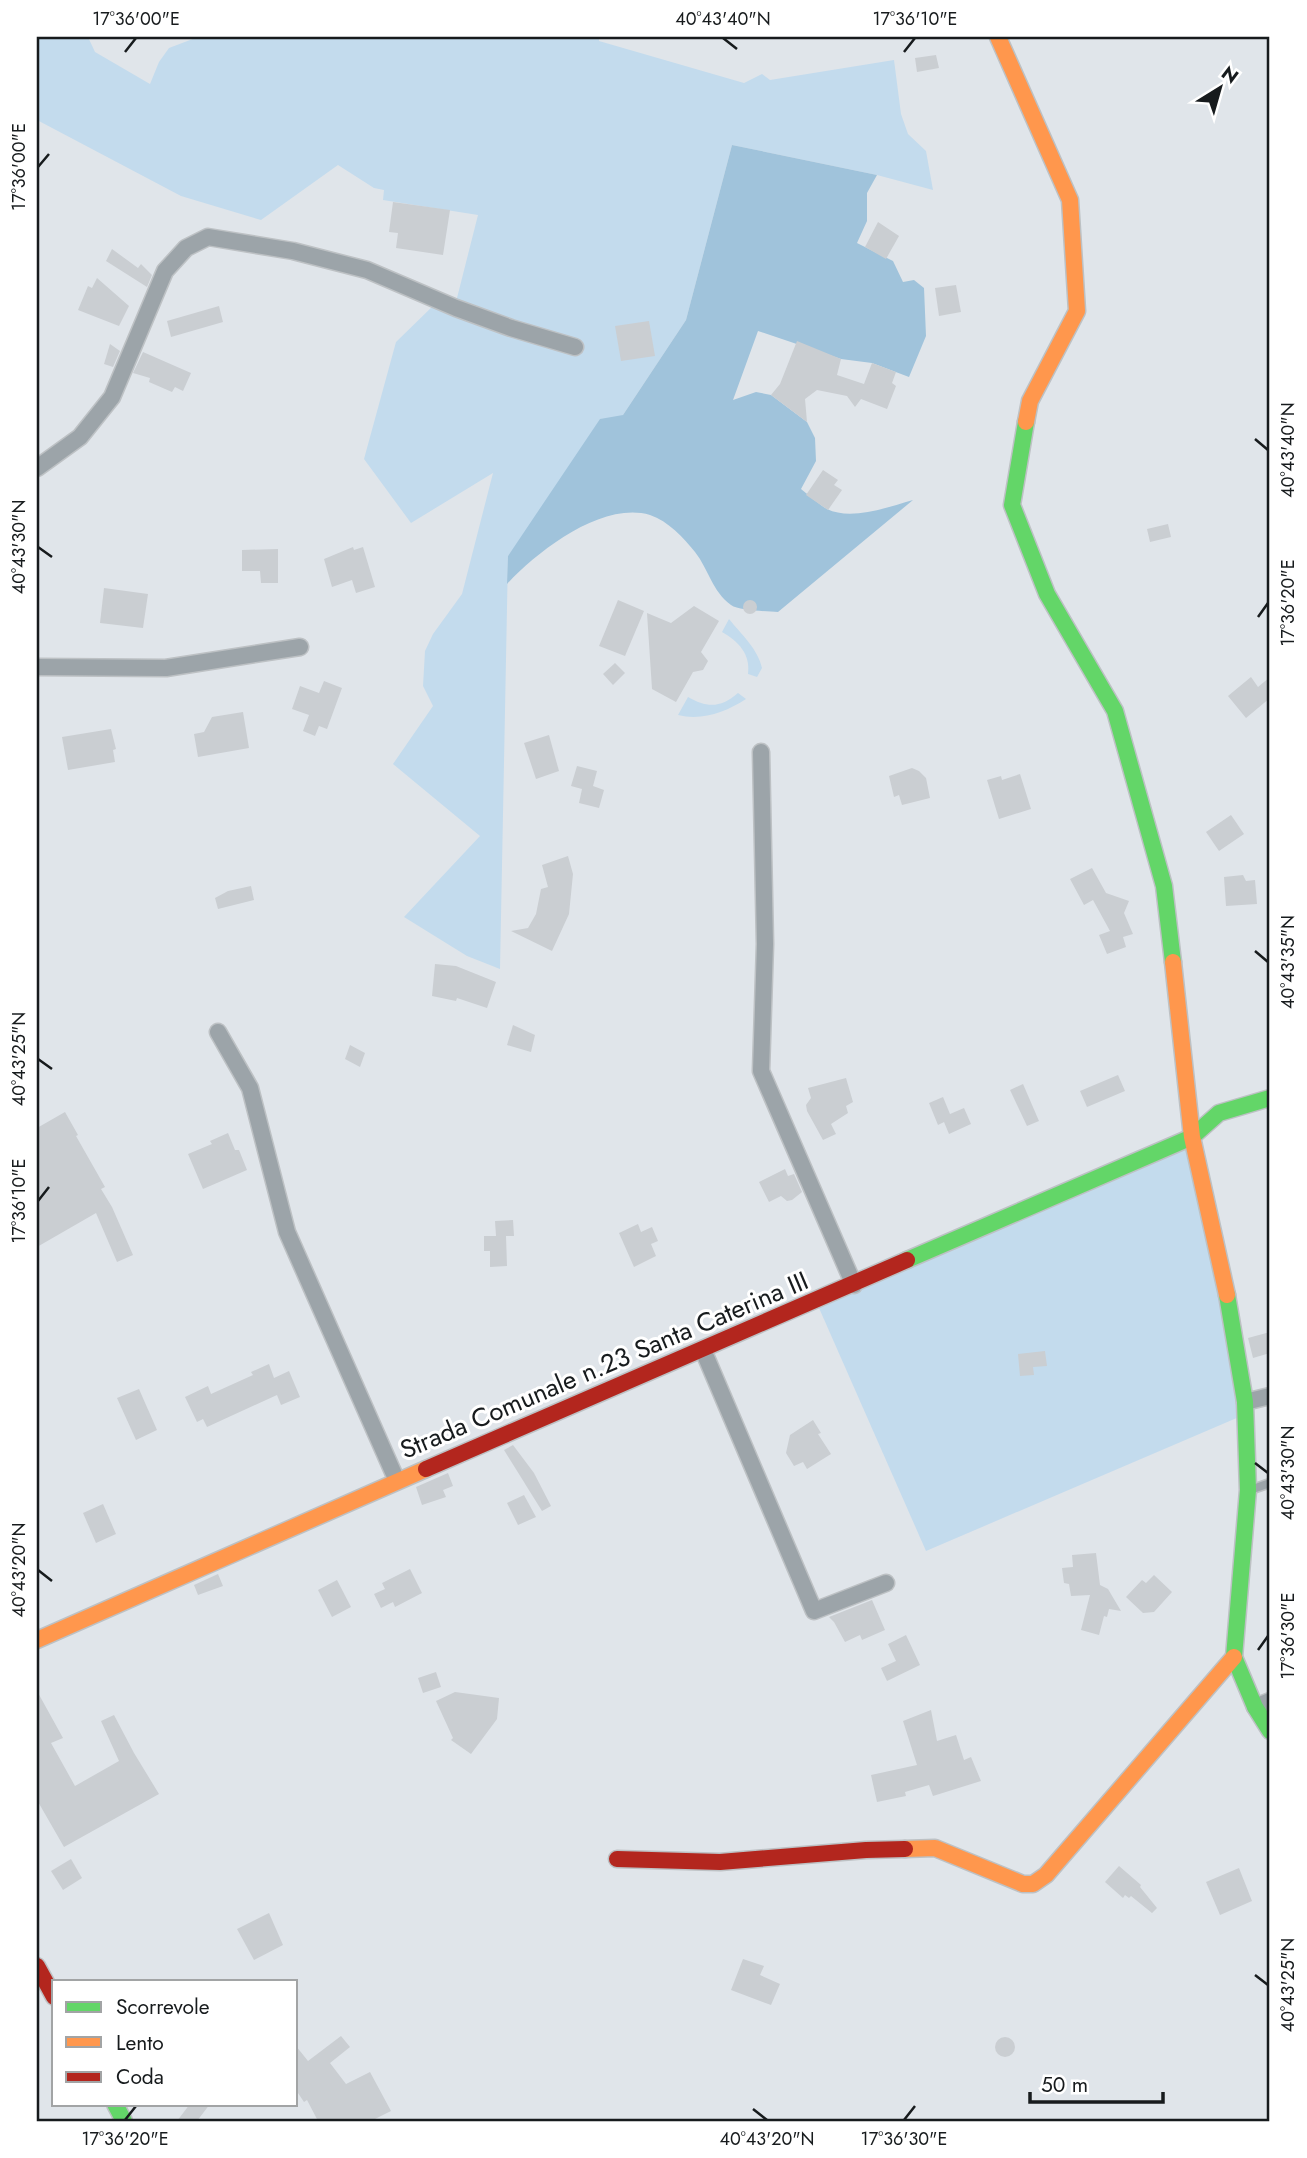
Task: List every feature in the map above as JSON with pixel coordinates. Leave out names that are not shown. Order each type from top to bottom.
[{"type":"street","points":[[617,1859],[720,1862],[866,1850],[935,1848],[1023,1884],[1033,1884],[1046,1874],[1234,1657],[1248,1490],[1245,1402],[1231,1311],[1192,1137],[1164,886],[1115,711],[1047,594],[1012,505],[1030,401],[1077,311],[1070,200],[998,37]]},
{"type":"street","points":[[37,468],[80,436],[112,397],[165,271],[186,248],[208,237],[293,251],[367,270],[456,308],[575,347]]},
{"type":"street","points":[[37,667],[166,668],[300,647]]},
{"type":"street","points":[[761,752],[765,944],[761,1071],[854,1284]]},
{"type":"street","points":[[218,1032],[250,1088],[287,1232],[397,1481]]},
{"type":"street","name":"Strada Comunale n.23 Santa Caterina III","points":[[37,1640],[1192,1137],[1219,1114],[1252,1101],[1270,1098]]},
{"type":"street","points":[[703,1350],[814,1611],[886,1583]]},
{"type":"street","points":[[1245,1402],[1270,1396]]},
{"type":"street","points":[[1234,1657],[1263,1704],[1270,1731]]},
{"type":"street","points":[[37,1966],[52,1993]]},
{"type":"lane","points":[[1248,1490],[1270,1483]]},
{"type":"shaded area","points":[[37,37],[88,37],[95,52],[150,84],[159,62],[169,48],[198,37],[599,37],[599,41],[744,83],[762,74],[770,80],[894,60],[901,114],[908,134],[926,151],[933,190],[877,175],[732,145],[686,320],[623,415],[508,556],[500,969],[467,956],[404,917],[480,836],[393,764],[433,706],[423,686],[425,651],[433,634],[462,594],[493,473],[411,523],[364,459],[396,342],[435,304],[450,309],[457,298],[478,215],[383,200],[384,190],[374,188],[338,165],[261,220],[181,196],[37,120]]},
{"type":"shaded area","points":[[732,145],[877,175],[867,193],[867,221],[857,243],[893,261],[903,282],[914,280],[924,288],[926,336],[909,377],[872,363],[841,359],[758,331],[733,400],[756,392],[771,395],[807,422],[815,438],[816,461],[801,489],[827,509],[847,514],[858,513],[913,500],[778,612],[746,610],[731,605],[719,593],[695,552],[675,530],[650,515],[631,513],[612,515],[572,532],[536,557],[507,584],[508,556],[600,419],[623,415],[686,320]]},
{"type":"shaded area","points":[[729,619],[757,654],[762,668],[757,677],[748,674],[747,660],[742,649],[722,632]]},
{"type":"shaded area","points":[[738,693],[746,699],[722,711],[696,717],[678,715],[688,697],[714,705],[726,702]]},
{"type":"shaded area","points":[[1192,1137],[1239,1417],[926,1551],[819,1308]]},
{"type":"building","points":[[936,55],[939,68],[917,72],[915,58]]},
{"type":"building","points":[[393,202],[450,210],[443,255],[396,248],[398,233],[389,232]]},
{"type":"building","points":[[878,222],[899,236],[886,259],[865,247]]},
{"type":"building","points":[[112,249],[138,268],[141,264],[152,275],[147,287],[106,261]]},
{"type":"building","points":[[97,278],[129,306],[119,326],[78,310],[88,286],[92,288]]},
{"type":"building","points":[[956,285],[961,312],[939,316],[935,288]]},
{"type":"building","points":[[219,306],[223,322],[171,337],[167,321]]},
{"type":"building","points":[[649,321],[655,356],[621,361],[615,326]]},
{"type":"building","points":[[797,341],[841,359],[837,375],[864,384],[872,363],[896,372],[892,383],[896,386],[887,409],[861,399],[855,407],[847,396],[817,390],[805,399],[807,422],[771,395],[780,384]]},
{"type":"building","points":[[110,344],[120,351],[113,367],[104,364]]},
{"type":"building","points":[[143,352],[191,373],[183,391],[175,387],[172,392],[149,382],[150,378],[133,373]]},
{"type":"building","points":[[823,470],[838,480],[834,485],[842,490],[828,510],[806,495]]},
{"type":"building","points":[[1168,524],[1171,537],[1150,542],[1147,529]]},
{"type":"building","points":[[353,547],[354,550],[363,547],[375,587],[356,593],[352,580],[332,587],[324,559]]},
{"type":"building","points":[[278,549],[278,583],[261,583],[260,571],[242,571],[242,550]]},
{"type":"building","points":[[104,588],[148,594],[143,628],[100,623]]},
{"type":"building","points":[[618,600],[644,611],[625,656],[599,646]]},
{"type":"building","points":[[747,600],[753,600],[757,607],[753,614],[747,614],[743,610],[743,604]]},
{"type":"building","points":[[694,606],[719,621],[701,652],[708,661],[703,670],[693,672],[676,702],[652,689],[647,613],[671,623]]},
{"type":"building","points":[[615,663],[625,673],[613,685],[603,674]]},
{"type":"building","points":[[1251,677],[1258,687],[1270,677],[1270,698],[1246,718],[1228,696]]},
{"type":"building","points":[[324,681],[342,688],[327,729],[319,726],[315,736],[303,731],[309,715],[292,709],[300,686],[319,693]]},
{"type":"building","points":[[243,712],[249,748],[198,757],[194,734],[204,732],[212,717]]},
{"type":"building","points":[[111,729],[116,749],[113,750],[115,762],[68,770],[62,737]]},
{"type":"building","points":[[549,735],[559,771],[536,779],[524,743]]},
{"type":"building","points":[[577,766],[597,771],[593,786],[604,790],[599,808],[579,803],[582,789],[571,786]]},
{"type":"building","points":[[912,768],[926,778],[930,798],[902,805],[899,795],[894,797],[889,776]]},
{"type":"building","points":[[1020,774],[1031,809],[999,819],[987,780],[1001,776],[1002,780]]},
{"type":"building","points":[[1231,815],[1244,834],[1219,851],[1206,832]]},
{"type":"building","points":[[568,856],[573,874],[569,914],[552,951],[511,931],[528,928],[536,914],[541,889],[548,887],[542,865]]},
{"type":"building","points":[[1092,868],[1106,893],[1129,901],[1124,913],[1133,934],[1123,937],[1126,947],[1107,954],[1099,935],[1110,931],[1093,900],[1084,905],[1070,879]]},
{"type":"building","points":[[1243,875],[1246,881],[1255,880],[1257,904],[1226,906],[1224,877]]},
{"type":"building","points":[[251,886],[254,900],[218,909],[215,898],[228,891]]},
{"type":"building","points":[[435,964],[456,966],[496,982],[487,1008],[457,998],[456,1001],[432,996]]},
{"type":"building","points":[[513,1025],[535,1035],[531,1052],[507,1045]]},
{"type":"building","points":[[350,1045],[365,1053],[360,1067],[345,1059]]},
{"type":"building","points":[[1118,1075],[1125,1091],[1087,1107],[1080,1091]]},
{"type":"building","points":[[846,1078],[853,1102],[846,1106],[848,1113],[831,1124],[836,1134],[823,1140],[807,1111],[806,1105],[811,1098],[808,1088]]},
{"type":"building","points":[[1023,1084],[1039,1121],[1027,1126],[1010,1090]]},
{"type":"building","points":[[943,1097],[950,1114],[964,1108],[971,1124],[949,1134],[944,1122],[938,1125],[929,1103]]},
{"type":"building","points":[[65,1112],[105,1187],[101,1189],[133,1255],[117,1262],[96,1213],[37,1247],[37,1128]]},
{"type":"building","points":[[228,1133],[247,1170],[203,1189],[188,1154],[212,1144],[210,1141]]},
{"type":"building","points":[[785,1169],[788,1176],[794,1174],[802,1192],[792,1200],[787,1201],[781,1196],[769,1202],[759,1182]]},
{"type":"building","points":[[513,1220],[514,1236],[496,1236],[495,1221]]},
{"type":"building","points":[[638,1224],[641,1232],[652,1227],[658,1241],[651,1244],[656,1256],[634,1267],[619,1233]]},
{"type":"building","points":[[484,1236],[506,1236],[507,1266],[490,1267],[490,1251],[484,1251]]},
{"type":"building","points":[[1270,1332],[1270,1353],[1253,1358],[1248,1338]]},
{"type":"building","points":[[1045,1351],[1047,1366],[1033,1367],[1034,1375],[1020,1376],[1018,1354]]},
{"type":"building","points":[[269,1364],[274,1378],[289,1371],[300,1397],[281,1405],[277,1395],[207,1427],[203,1419],[197,1422],[185,1397],[208,1386],[211,1394],[253,1375],[251,1372]]},
{"type":"building","points":[[139,1389],[157,1430],[136,1440],[117,1398]]},
{"type":"building","points":[[813,1420],[821,1433],[818,1434],[831,1454],[807,1469],[803,1462],[794,1466],[786,1453],[790,1435]]},
{"type":"building","points":[[513,1445],[534,1473],[551,1506],[542,1511],[504,1450]]},
{"type":"building","points":[[448,1473],[453,1486],[443,1490],[446,1497],[422,1505],[416,1487]]},
{"type":"building","points":[[524,1495],[536,1517],[518,1525],[507,1503]]},
{"type":"building","points":[[103,1504],[116,1534],[96,1543],[83,1513]]},
{"type":"building","points":[[1096,1553],[1100,1585],[1108,1589],[1121,1611],[1109,1609],[1107,1617],[1104,1616],[1099,1635],[1081,1630],[1090,1595],[1071,1596],[1069,1584],[1064,1583],[1062,1568],[1073,1567],[1072,1555]]},
{"type":"building","points":[[410,1569],[422,1593],[395,1607],[393,1602],[381,1608],[374,1594],[385,1589],[382,1583]]},
{"type":"building","points":[[218,1574],[223,1586],[198,1595],[194,1585]]},
{"type":"building","points":[[1154,1575],[1172,1592],[1154,1612],[1143,1613],[1126,1597],[1142,1580],[1146,1583]]},
{"type":"building","points":[[337,1580],[351,1607],[332,1617],[318,1590]]},
{"type":"building","points":[[872,1600],[885,1630],[862,1640],[860,1635],[845,1642],[829,1617]]},
{"type":"building","points":[[906,1635],[920,1665],[887,1681],[881,1668],[896,1661],[888,1644]]},
{"type":"building","points":[[436,1672],[441,1687],[423,1693],[418,1678]]},
{"type":"building","points":[[37,1691],[63,1738],[51,1743],[75,1786],[119,1761],[101,1721],[114,1715],[159,1794],[64,1847],[37,1800]]},
{"type":"building","points":[[455,1692],[499,1698],[497,1719],[471,1754],[451,1740],[453,1738],[436,1701]]},
{"type":"building","points":[[931,1710],[937,1741],[956,1735],[964,1760],[971,1757],[981,1781],[933,1796],[929,1785],[905,1792],[906,1796],[877,1802],[871,1775],[917,1765],[903,1721]]},
{"type":"building","points":[[71,1859],[82,1878],[63,1890],[51,1871]]},
{"type":"building","points":[[1119,1866],[1141,1885],[1157,1908],[1152,1913],[1131,1896],[1129,1898],[1125,1895],[1123,1898],[1105,1882]]},
{"type":"building","points":[[1239,1868],[1252,1901],[1220,1915],[1206,1882]]},
{"type":"building","points":[[269,1913],[283,1945],[254,1960],[237,1929]]},
{"type":"building","points":[[743,1959],[764,1966],[760,1975],[780,1984],[771,2005],[731,1990]]},
{"type":"building","points":[[341,2036],[350,2047],[330,2063],[346,2084],[370,2072],[391,2111],[371,2121],[318,2121],[307,2100],[304,2102],[298,2093],[298,2048],[308,2061]]},
{"type":"building","points":[[1005,2037],[1012,2040],[1015,2047],[1012,2054],[1005,2057],[998,2054],[995,2047],[998,2040]]},
{"type":"building","points":[[188,2106],[208,2106],[197,2121],[177,2121]]},
{"type":"traffic: fast","points":[[1026,422],[1012,505],[1047,594],[1115,711],[1164,886],[1173,962]]},
{"type":"traffic: fast","points":[[907,1260],[1192,1137],[1219,1113],[1270,1098]]},
{"type":"traffic: fast","points":[[1227,1295],[1245,1402],[1248,1490],[1234,1657],[1255,1707],[1270,1731]]},
{"type":"traffic: fast","points":[[116,2106],[124,2121]]},
{"type":"traffic: slow","points":[[998,37],[1070,200],[1077,311],[1030,401],[1026,422]]},
{"type":"traffic: slow","points":[[1173,962],[1192,1137],[1227,1295]]},
{"type":"traffic: slow","points":[[37,1640],[426,1469]]},
{"type":"traffic: slow","points":[[905,1849],[935,1848],[1023,1884],[1033,1884],[1046,1875],[1234,1657]]},
{"type":"traffic: jam","points":[[426,1469],[907,1260]]},
{"type":"traffic: jam","points":[[617,1859],[720,1862],[905,1849]]},
{"type":"traffic: jam","points":[[37,1966],[52,1993]]}]
